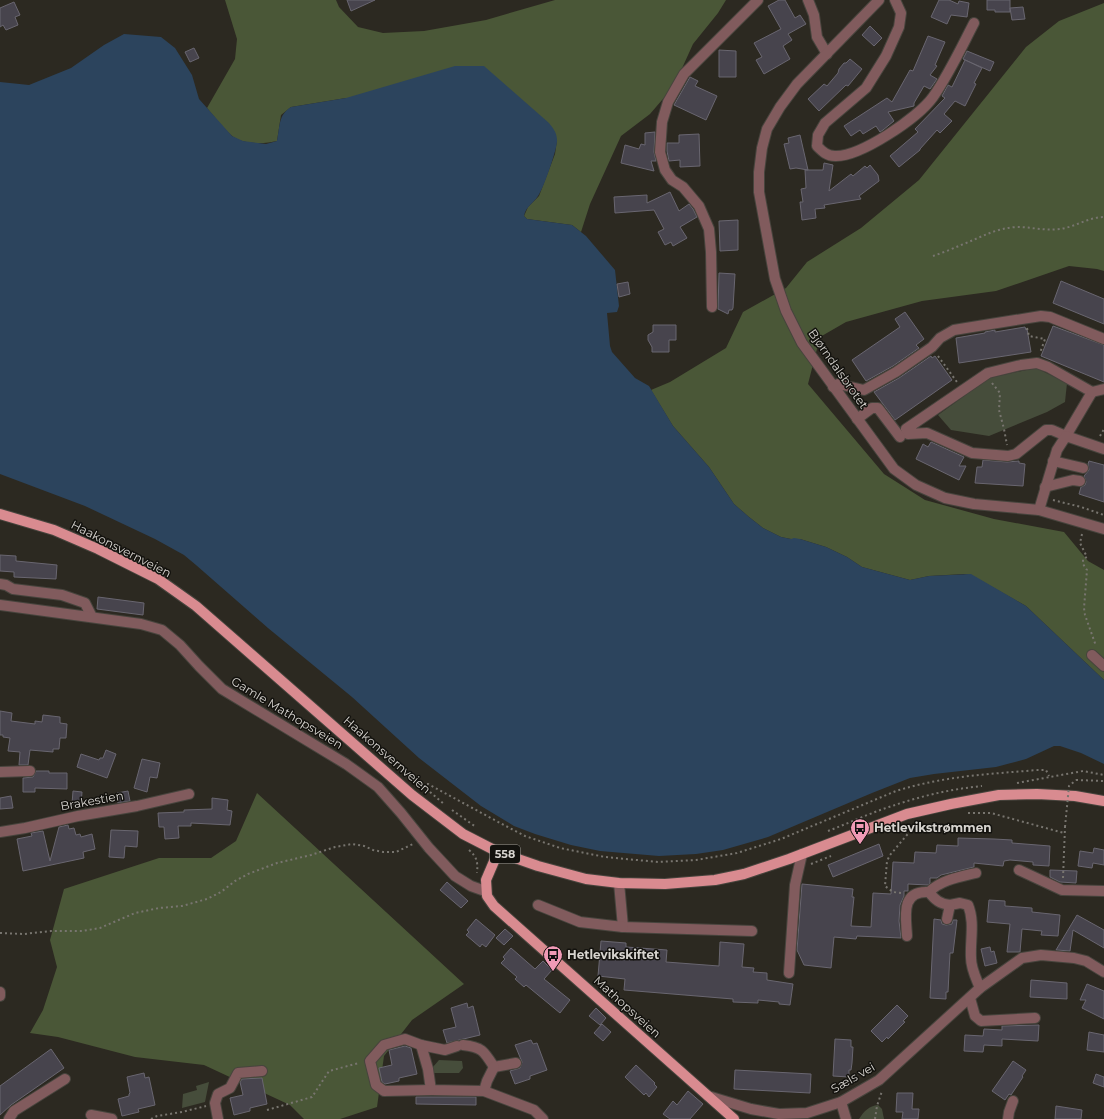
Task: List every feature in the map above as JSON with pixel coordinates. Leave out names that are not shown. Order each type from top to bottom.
[{"type":"main road","name":"Haakonsvernveien","points":[[0,514],[54,530],[98,549],[158,579],[196,606],[412,795],[463,834],[498,852],[538,866],[586,879],[619,883],[664,884],[715,880],[744,874],[802,854],[907,814],[999,795],[1037,794],[1075,796],[1104,801]]},
{"type":"main road","points":[[486,891],[486,880],[498,852]]},
{"type":"main road","name":"Mathopsveien","points":[[486,891],[487,896],[494,906],[734,1119]]},
{"type":"street","points":[[712,307],[709,229],[699,206],[683,187],[672,180],[665,170],[660,152],[662,122],[668,102],[684,74],[758,0]]},
{"type":"street","points":[[808,0],[814,15],[817,37],[827,54]]},
{"type":"street","name":"Bjørndalsbrotet","points":[[879,0],[797,84],[780,107],[767,129],[762,148],[759,192],[775,279],[786,311],[802,343],[894,469],[916,485],[945,498],[974,504],[1039,510],[1104,528]]},
{"type":"street","points":[[895,0],[901,13],[899,27],[890,49],[866,88],[825,123],[818,135],[817,146],[825,154],[835,156],[852,153],[886,137],[910,118],[931,99],[946,76],[974,23]]},
{"type":"street","points":[[833,387],[838,384],[864,390],[896,372],[932,347],[940,338],[954,330],[1041,316],[1050,317],[1104,339]]},
{"type":"street","points":[[1104,389],[1092,392],[1048,367],[1037,363],[1021,365],[988,373],[906,429],[908,434],[927,433],[972,453],[1008,456],[1016,454],[1046,430],[1052,430],[1104,449]]},
{"type":"street","points":[[1039,510],[1056,450],[1092,392]]},
{"type":"street","points":[[857,419],[872,408],[878,408],[900,437]]},
{"type":"street","points":[[1053,461],[1083,468]]},
{"type":"street","points":[[1045,487],[1073,480],[1080,481]]},
{"type":"street","points":[[0,584],[6,585],[13,589],[62,595],[74,599],[85,603],[92,617]]},
{"type":"street","name":"Gamle Mathopsveien","points":[[0,605],[141,624],[162,630],[180,645],[222,689],[346,764],[378,787],[401,813],[422,841],[455,876],[474,887],[486,891]]},
{"type":"street","points":[[1092,655],[1104,666]]},
{"type":"street","points":[[0,772],[30,771]]},
{"type":"street","name":"Brakestien","points":[[0,832],[137,806],[189,794]]},
{"type":"street","points":[[789,973],[795,885],[802,854]]},
{"type":"street","points":[[1019,870],[1062,890],[1104,891]]},
{"type":"street","points":[[907,936],[906,908],[908,900],[914,894],[929,892],[934,887],[955,877],[976,873]]},
{"type":"street","points":[[619,883],[623,928]]},
{"type":"street","points":[[929,892],[936,900],[943,904],[950,905],[960,903],[968,905],[972,915],[972,969],[980,988]]},
{"type":"street","points":[[538,905],[580,922],[623,928],[752,931]]},
{"type":"street","points":[[947,919],[950,905]]},
{"type":"street","name":"Sæls vei","points":[[708,1096],[751,1109],[779,1114],[807,1113],[841,1102],[879,1080],[980,988],[1022,958],[1041,956],[1074,958],[1086,962],[1104,972]]},
{"type":"street","points":[[970,998],[976,1016],[981,1021],[1035,1018]]},
{"type":"street","points":[[494,1067],[480,1049],[475,1046],[460,1046],[445,1050],[421,1045],[406,1039],[384,1045],[370,1061],[376,1085],[384,1091],[484,1091],[534,1110],[543,1119]]},
{"type":"street","points":[[421,1045],[428,1069],[431,1090]]},
{"type":"street","points":[[494,1067],[516,1063]]},
{"type":"street","points":[[484,1091],[494,1067]]},
{"type":"street","points":[[218,1119],[214,1103],[218,1094],[230,1088],[238,1073],[262,1071]]},
{"type":"street","points":[[9,1119],[14,1111],[65,1079]]},
{"type":"street","points":[[1008,1119],[1008,1112],[1014,1101]]},
{"type":"street","points":[[841,1102],[846,1119]]},
{"type":"street","points":[[91,1115],[112,1119]]},
{"type":"path","points":[[932,256],[963,245],[985,234],[1000,230],[1016,227],[1052,230],[1061,229],[1097,217],[1104,217]]},
{"type":"path","points":[[1026,319],[1029,336],[1045,339],[1037,363]]},
{"type":"path","points":[[932,347],[962,390]]},
{"type":"path","points":[[988,373],[989,378],[1000,393],[999,410],[1004,428],[1008,456]]},
{"type":"path","points":[[1042,497],[1104,514]]},
{"type":"path","points":[[1085,523],[1080,543],[1087,557],[1083,560],[1084,566],[1087,570],[1084,608],[1085,615],[1104,666]]},
{"type":"path","points":[[345,721],[375,744],[447,807],[480,829]]},
{"type":"path","points":[[422,784],[428,784],[525,836],[560,848],[605,857],[658,862],[696,860],[737,853],[781,839],[890,793],[915,785],[946,778],[1038,770],[1046,770],[1049,776]]},
{"type":"path","points":[[1010,783],[1083,770],[1104,775]]},
{"type":"path","points":[[1063,884],[1064,833],[1069,786],[1076,780],[1104,781]]},
{"type":"path","points":[[825,832],[890,806],[919,797],[945,791],[987,786]]},
{"type":"path","points":[[967,813],[991,813],[1064,833]]},
{"type":"path","points":[[910,825],[923,822]]},
{"type":"path","points":[[914,894],[893,892],[885,886],[887,861],[890,854],[917,823]]},
{"type":"path","points":[[0,933],[24,934],[51,931],[82,931],[100,928],[135,913],[158,908],[182,906],[207,899],[221,892],[235,881],[253,872],[277,863],[311,855],[335,847],[352,844],[383,852],[396,852],[422,841]]},
{"type":"path","points":[[465,847],[475,856],[478,863],[474,887]]},
{"type":"path","points":[[799,869],[834,855]]},
{"type":"path","points":[[267,1110],[312,1097],[329,1071],[370,1061]]},
{"type":"path","points":[[875,1119],[877,1106],[885,1083],[884,1076]]},
{"type":"path","points":[[151,1119],[157,1116],[182,1112],[214,1103]]},
{"type":"green space","points":[[225,0],[336,0],[339,7],[358,27],[383,33],[424,31],[486,20],[555,0],[726,0],[718,13],[693,44],[674,86],[650,114],[621,136],[590,204],[581,232],[572,225],[527,219],[524,216],[528,207],[539,196],[555,154],[557,140],[346,98],[291,107],[281,115],[277,141],[253,143],[241,141],[231,135],[207,108],[235,59],[237,39]]},
{"type":"green space","points":[[1104,3],[1104,271],[1069,266],[996,291],[922,301],[846,322],[820,337],[808,384],[884,474],[925,500],[994,519],[1064,532],[1088,561],[1104,570],[1104,680],[1026,606],[971,575],[929,576],[910,580],[862,567],[847,557],[826,547],[800,539],[781,537],[763,528],[734,504],[709,467],[673,426],[651,390],[670,382],[726,348],[743,312],[786,288],[807,262],[861,228],[919,180],[1026,47],[1059,21]]},
{"type":"green space","points":[[1036,368],[1067,383],[1065,402],[1047,412],[989,436],[951,430],[938,415],[989,378]]},
{"type":"green space","points":[[257,793],[464,984],[412,1020],[384,1056],[377,1107],[340,1119],[304,1119],[290,1105],[204,1065],[135,1057],[58,1037],[30,1033],[43,1010],[57,967],[50,940],[64,889],[159,858],[211,858],[236,841]]},
{"type":"green space","points":[[439,1060],[462,1061],[463,1068],[459,1073],[433,1073],[433,1067]]},
{"type":"green space","points":[[209,1082],[205,1102],[182,1108],[183,1094],[197,1090],[196,1086]]},
{"type":"green space","points":[[878,1105],[882,1109],[884,1119],[859,1119],[867,1109]]},
{"type":"water","points":[[124,34],[161,37],[175,48],[192,75],[199,99],[232,136],[243,141],[266,144],[277,141],[279,126],[282,118],[291,107],[346,98],[455,66],[484,66],[549,123],[556,135],[557,144],[543,186],[538,196],[526,210],[524,216],[527,219],[572,225],[586,236],[615,270],[619,306],[617,312],[607,313],[610,346],[612,352],[635,378],[649,386],[673,426],[709,467],[734,504],[763,528],[781,537],[800,539],[826,547],[847,557],[862,567],[910,580],[929,576],[971,574],[1026,606],[1104,680],[1104,764],[1081,753],[1060,746],[1054,746],[1026,759],[996,767],[910,778],[768,837],[723,850],[696,854],[659,856],[600,851],[571,845],[514,826],[481,806],[419,758],[352,697],[268,628],[184,555],[155,539],[85,506],[0,474],[0,82],[29,85],[71,68],[104,45]]},
{"type":"building","points":[[347,0],[375,0],[351,11]]},
{"type":"building","points":[[779,0],[785,0],[795,18],[800,15],[806,24],[788,34],[792,40],[783,46],[790,59],[764,74],[756,60],[762,57],[754,43],[781,29],[768,6]]},
{"type":"building","points":[[939,0],[949,0],[958,4],[959,1],[969,3],[967,17],[951,15],[947,24],[931,17]]},
{"type":"building","points":[[987,0],[1010,0],[1010,12],[995,12],[995,10],[987,10]]},
{"type":"building","points":[[14,2],[20,15],[15,17],[18,25],[6,30],[3,25],[0,27],[0,8]]},
{"type":"building","points":[[1023,7],[1025,19],[1012,20],[1010,8]]},
{"type":"building","points":[[870,26],[882,38],[874,46],[862,35]]},
{"type":"building","points":[[928,36],[945,42],[935,65],[937,66],[930,75],[937,79],[930,89],[924,86],[914,103],[914,106],[888,112],[894,121],[880,132],[876,126],[863,134],[860,130],[851,136],[844,126],[887,98],[892,102],[910,70],[913,71]]},
{"type":"building","points":[[194,48],[199,58],[190,62],[185,52]]},
{"type":"building","points":[[719,50],[736,51],[736,77],[719,77]]},
{"type":"building","points":[[967,51],[994,62],[990,71],[963,59]]},
{"type":"building","points":[[850,59],[862,69],[848,86],[846,85],[819,111],[808,99],[824,84],[827,86],[844,63]]},
{"type":"building","points":[[965,60],[982,68],[965,106],[955,101],[944,114],[952,121],[940,133],[937,130],[920,150],[899,167],[890,156],[918,132],[915,129],[945,98],[942,96],[948,85],[952,87]]},
{"type":"building","points":[[690,77],[698,81],[695,86],[717,96],[706,120],[674,105]]},
{"type":"building","points":[[655,132],[654,152],[656,161],[651,161],[654,171],[621,163],[625,145],[639,149],[641,144],[645,145],[645,133]]},
{"type":"building","points":[[699,134],[700,166],[680,167],[680,160],[669,161],[667,143],[679,143],[679,135]]},
{"type":"building","points":[[800,135],[808,170],[796,168],[790,169],[784,144],[789,143],[788,138]]},
{"type":"building","points":[[824,163],[833,165],[829,191],[851,174],[853,176],[865,166],[867,168],[870,165],[878,175],[879,181],[859,196],[861,199],[824,205],[825,208],[815,209],[816,218],[802,220],[800,202],[803,202],[801,189],[806,188],[805,170],[823,170]]},
{"type":"building","points":[[670,192],[679,211],[689,204],[697,217],[680,227],[687,238],[673,246],[671,242],[665,245],[658,232],[664,229],[654,210],[615,213],[614,197],[647,195],[647,203]]},
{"type":"building","points":[[738,220],[738,250],[720,251],[719,221]]},
{"type":"building","points":[[719,273],[735,274],[733,308],[732,310],[729,310],[728,314],[718,309]]},
{"type":"building","points":[[1061,281],[1104,299],[1104,324],[1053,303]]},
{"type":"building","points":[[628,282],[630,294],[619,297],[617,284]]},
{"type":"building","points":[[905,312],[924,339],[916,345],[919,348],[893,366],[866,381],[852,360],[900,327],[895,319]]},
{"type":"building","points":[[653,325],[676,325],[676,340],[669,340],[669,352],[652,352],[648,335],[653,332]]},
{"type":"building","points":[[1053,326],[1104,345],[1104,382],[1041,356]]},
{"type":"building","points":[[1025,327],[1026,330],[1027,329],[1031,352],[959,363],[956,338],[995,330],[995,332]]},
{"type":"building","points":[[931,356],[932,358],[935,356],[952,380],[895,420],[874,392],[899,378]]},
{"type":"building","points":[[931,442],[964,457],[959,466],[966,466],[959,480],[916,459],[923,444],[928,447]]},
{"type":"building","points":[[983,460],[1007,462],[1019,461],[1019,463],[1025,464],[1023,486],[975,483],[977,467],[982,467]]},
{"type":"building","points":[[1089,461],[1104,465],[1104,502],[1079,494],[1081,487],[1085,485],[1086,482],[1084,476],[1089,470]]},
{"type":"building","points":[[0,555],[16,556],[16,561],[57,565],[56,579],[14,577],[14,572],[0,571]]},
{"type":"building","points":[[98,597],[144,603],[143,615],[97,609]]},
{"type":"building","points":[[0,711],[12,713],[11,721],[35,724],[35,721],[42,722],[43,715],[60,717],[60,723],[67,724],[66,738],[60,738],[59,749],[53,749],[53,752],[30,750],[28,765],[19,765],[20,752],[8,751],[10,738],[0,735]]},
{"type":"building","points":[[106,750],[116,754],[107,778],[77,767],[81,754],[99,760],[100,758],[103,758]]},
{"type":"building","points":[[142,759],[160,763],[157,778],[150,777],[147,792],[134,788]]},
{"type":"building","points":[[36,771],[67,773],[67,789],[35,788],[35,792],[23,792],[23,778],[33,777]]},
{"type":"building","points":[[73,791],[82,792],[81,804],[72,804]]},
{"type":"building","points":[[128,791],[130,801],[118,803],[117,793]]},
{"type":"building","points":[[11,796],[13,808],[0,809],[0,798]]},
{"type":"building","points":[[212,798],[228,800],[227,810],[232,811],[230,825],[191,823],[191,826],[178,826],[179,838],[165,839],[164,827],[159,827],[158,813],[212,809]]},
{"type":"building","points":[[68,825],[69,829],[74,828],[76,835],[80,834],[81,837],[92,834],[95,849],[83,852],[84,858],[23,871],[17,839],[32,836],[31,833],[43,831],[50,861],[59,827]]},
{"type":"building","points":[[111,830],[138,831],[137,847],[125,846],[124,858],[109,857]]},
{"type":"building","points":[[958,838],[1012,840],[1012,843],[1050,846],[1049,866],[1033,865],[1033,862],[1010,860],[1004,861],[1003,866],[974,863],[974,867],[941,875],[937,878],[930,878],[930,883],[928,885],[908,884],[908,891],[904,891],[904,896],[900,905],[899,921],[901,938],[857,936],[856,939],[834,937],[831,968],[804,965],[797,950],[802,884],[853,889],[852,897],[854,897],[851,926],[871,927],[873,893],[891,894],[893,862],[914,863],[915,852],[936,853],[937,845],[958,846]]},
{"type":"building","points":[[879,844],[883,856],[833,877],[828,865]]},
{"type":"building","points":[[1094,848],[1104,850],[1104,865],[1093,863],[1092,868],[1078,866],[1080,851],[1093,853]]},
{"type":"building","points":[[1050,870],[1077,871],[1076,883],[1060,882],[1050,877]]},
{"type":"building","points":[[447,882],[468,901],[461,908],[440,890]]},
{"type":"building","points":[[989,900],[1005,901],[1005,906],[1032,908],[1032,912],[1060,915],[1058,936],[1041,935],[1042,931],[1022,929],[1020,952],[1007,952],[1010,924],[987,922]]},
{"type":"building","points":[[1077,915],[1104,930],[1104,948],[1073,930],[1070,951],[1056,950]]},
{"type":"building","points":[[476,919],[495,935],[486,947],[482,944],[480,947],[466,935],[469,932],[467,930]]},
{"type":"building","points":[[934,919],[941,920],[942,924],[946,925],[952,924],[953,920],[957,920],[953,953],[950,953],[948,992],[946,992],[946,999],[930,998]]},
{"type":"building","points":[[505,929],[513,936],[504,945],[496,938]]},
{"type":"building","points":[[601,941],[626,943],[626,947],[667,950],[666,962],[719,966],[720,942],[744,944],[742,967],[754,968],[753,972],[767,973],[767,980],[793,984],[790,1005],[779,1004],[779,1002],[758,1000],[758,1003],[733,1002],[733,999],[624,990],[625,979],[598,976]]},
{"type":"building","points":[[990,947],[991,952],[994,951],[997,963],[985,966],[981,949]]},
{"type":"building","points":[[511,948],[535,969],[543,961],[552,970],[544,979],[570,1000],[560,1013],[526,985],[524,987],[515,979],[517,977],[501,963],[505,959],[503,957]]},
{"type":"building","points":[[1031,980],[1067,983],[1067,999],[1030,997]]},
{"type":"building","points":[[1087,984],[1104,991],[1104,1019],[1082,1008],[1086,1000],[1080,1000]]},
{"type":"building","points":[[467,1003],[468,1008],[473,1006],[480,1035],[447,1043],[443,1030],[456,1027],[451,1008]]},
{"type":"building","points":[[897,1005],[908,1016],[903,1021],[905,1022],[888,1039],[887,1037],[882,1042],[871,1031]]},
{"type":"building","points":[[596,1008],[606,1018],[600,1025],[589,1016]]},
{"type":"building","points":[[602,1024],[611,1032],[603,1041],[594,1033]]},
{"type":"building","points":[[1039,1025],[1038,1041],[1002,1039],[1002,1046],[984,1045],[983,1052],[964,1051],[965,1035],[983,1036],[984,1029],[1002,1030],[1002,1026]]},
{"type":"building","points":[[1089,1032],[1104,1035],[1104,1052],[1087,1050]]},
{"type":"building","points":[[835,1039],[851,1040],[851,1047],[853,1047],[849,1077],[833,1076]]},
{"type":"building","points":[[531,1040],[533,1044],[537,1043],[547,1070],[530,1076],[530,1079],[515,1084],[510,1071],[520,1068],[522,1062],[515,1045]]},
{"type":"building","points":[[405,1046],[411,1048],[417,1074],[399,1078],[399,1081],[385,1084],[382,1082],[379,1068],[392,1065],[389,1050]]},
{"type":"building","points":[[51,1049],[64,1068],[11,1105],[0,1115],[0,1086]]},
{"type":"building","points":[[1013,1061],[1026,1070],[1011,1095],[1009,1094],[1005,1100],[992,1091]]},
{"type":"building","points":[[636,1065],[655,1083],[654,1084],[657,1087],[649,1097],[646,1093],[644,1095],[625,1077]]},
{"type":"building","points":[[735,1070],[811,1074],[810,1093],[734,1089]]},
{"type":"building","points":[[144,1073],[145,1078],[149,1077],[155,1105],[138,1109],[139,1112],[122,1116],[118,1099],[129,1096],[130,1093],[127,1077]]},
{"type":"building","points":[[1096,1074],[1104,1077],[1104,1087],[1093,1083]]},
{"type":"building","points":[[262,1078],[267,1104],[250,1108],[250,1111],[234,1115],[230,1098],[243,1095],[240,1082],[242,1079]]},
{"type":"building","points":[[688,1091],[703,1104],[690,1119],[670,1119],[663,1114],[673,1101],[677,1105]]},
{"type":"building","points":[[897,1093],[913,1093],[912,1109],[919,1109],[918,1119],[902,1119],[903,1112],[896,1112]]},
{"type":"building","points":[[416,1097],[476,1097],[476,1105],[416,1104]]},
{"type":"building","points":[[1056,1106],[1082,1110],[1081,1119],[1055,1119]]},
{"type":"place","name":"Hetlevikstrømmen","points":[[860,845]]},
{"type":"place","name":"Hetlevikskiftet","points":[[553,972]]}]
